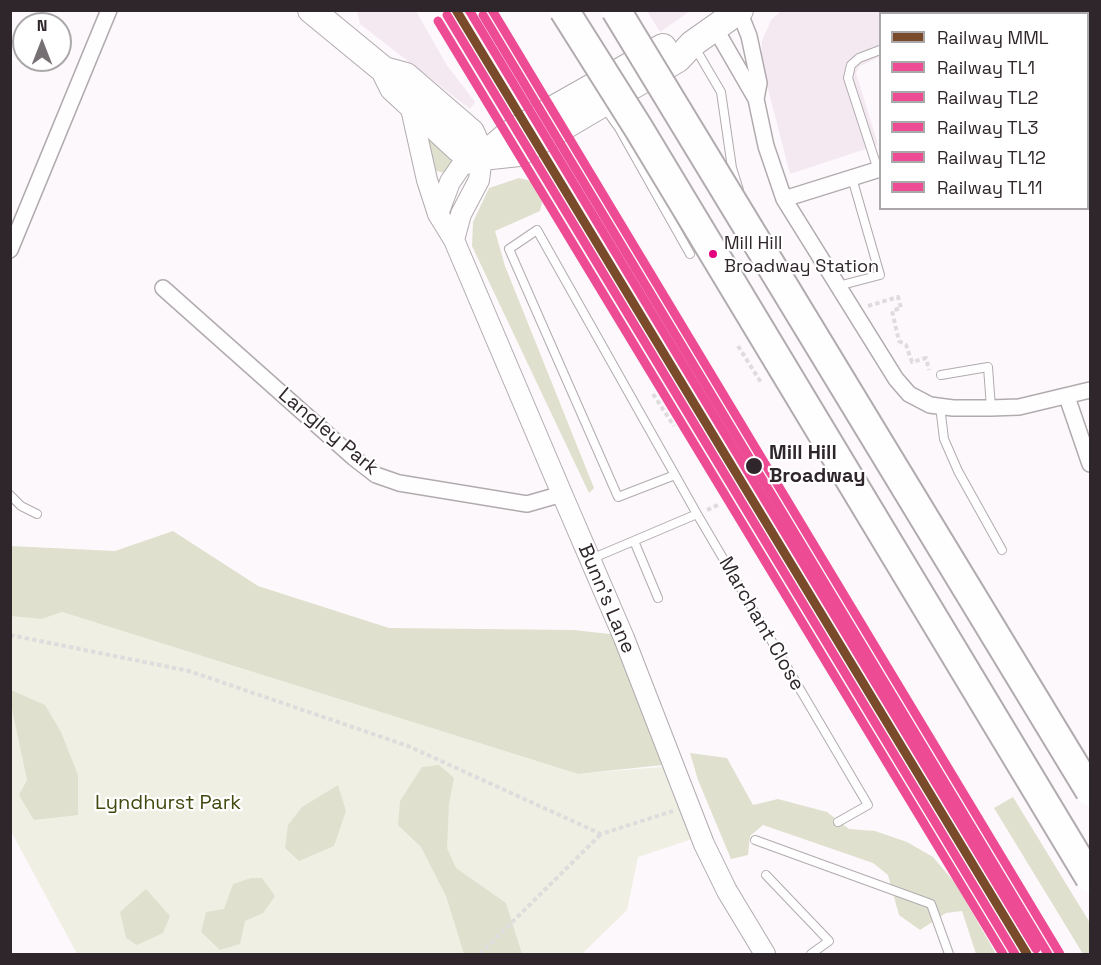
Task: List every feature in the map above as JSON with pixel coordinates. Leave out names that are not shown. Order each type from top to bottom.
[{"type":"highway","points":[[564,10],[639,129],[1090,878]]},
{"type":"highway","points":[[616,10],[1090,791]]},
{"type":"main road","points":[[311,10],[384,70],[393,88],[459,149],[482,158],[519,153],[668,44],[692,44]]},
{"type":"main road","points":[[597,96],[632,86],[678,59],[692,44],[740,11]]},
{"type":"main road","points":[[384,70],[406,75],[471,132],[482,158]]},
{"type":"street","points":[[10,250],[109,10]]},
{"type":"street","points":[[740,11],[749,36],[759,83],[756,99]]},
{"type":"street","points":[[715,28],[756,99],[766,146],[784,199],[896,379],[909,394],[935,406],[991,408],[1019,407],[1090,390]]},
{"type":"street","name":"Bunn's Lane","points":[[410,105],[427,180],[438,214],[454,240],[590,560],[689,807],[726,891],[765,954]]},
{"type":"street","points":[[438,214],[450,182],[461,166],[482,158],[479,180],[465,206],[454,240]]},
{"type":"street","points":[[784,199],[879,170]]},
{"type":"street","name":"Langley Park","points":[[163,288],[354,458],[376,474],[399,483],[527,504],[562,494]]},
{"type":"street","points":[[1067,397],[1090,465]]},
{"type":"lane","points":[[692,44],[721,92],[732,168],[745,208]]},
{"type":"lane","points":[[879,50],[859,58],[851,65],[848,78],[879,170]]},
{"type":"lane","points":[[619,128],[632,86]]},
{"type":"lane","points":[[597,96],[619,128],[690,254]]},
{"type":"lane","points":[[838,286],[880,275],[852,178]]},
{"type":"lane","points":[[590,560],[697,514],[537,230],[509,249],[618,497],[675,475]]},
{"type":"lane","points":[[941,375],[988,367],[991,408]]},
{"type":"lane","points":[[935,406],[944,439],[958,471],[1002,550]]},
{"type":"lane","points":[[10,495],[21,506],[37,514]]},
{"type":"lane","name":"Marchant Close","points":[[697,514],[867,805],[838,822]]},
{"type":"lane","points":[[634,541],[658,598]]},
{"type":"lane","points":[[755,840],[931,904],[949,954]]},
{"type":"lane","points":[[766,875],[829,941],[811,954]]},
{"type":"path","points":[[853,310],[898,297],[901,308],[892,310],[899,341],[906,345],[912,362],[926,358],[931,378],[941,375]]},
{"type":"path","points":[[738,346],[762,384]]},
{"type":"path","points":[[695,371],[717,408]]},
{"type":"path","points":[[653,394],[674,426]]},
{"type":"path","points":[[10,635],[200,675],[408,746],[602,834]]},
{"type":"path","points":[[480,954],[602,834],[689,807]]},
{"type":"shaded area","points":[[357,11],[416,11],[446,64],[475,102],[470,109],[360,24]]},
{"type":"shaded area","points":[[647,11],[690,11],[660,32]]},
{"type":"shaded area","points":[[781,11],[975,11],[879,12],[879,57],[860,66],[856,73],[878,145],[790,174],[761,62],[762,41],[771,20]]},
{"type":"green space","points":[[425,126],[451,154],[452,161],[445,173],[432,170]]},
{"type":"green space","points":[[519,178],[535,182],[544,195],[540,211],[495,231],[505,266],[594,488],[589,493],[472,246],[473,222],[489,188]]},
{"type":"green space","points":[[173,531],[258,586],[389,628],[574,630],[618,635],[672,764],[578,774],[62,612],[41,619],[11,616],[10,546],[115,551]]},
{"type":"green space","name":"Lyndhurst Park","points":[[10,601],[59,611],[578,774],[673,766],[701,836],[638,857],[627,910],[582,954],[77,954],[11,831]]},
{"type":"green space","points":[[11,690],[45,705],[61,732],[78,775],[78,815],[34,820],[19,795],[27,780],[11,704]]},
{"type":"green space","points":[[690,753],[727,758],[753,805],[778,799],[827,812],[849,829],[875,831],[907,842],[933,857],[956,884],[996,954],[976,954],[962,911],[946,913],[920,930],[899,915],[888,875],[873,863],[763,825],[750,836],[748,855],[731,859],[698,780]]},
{"type":"green space","points":[[439,765],[454,778],[449,804],[447,848],[456,868],[506,903],[522,954],[464,954],[446,896],[421,847],[398,825],[400,801],[422,767]]},
{"type":"green space","points":[[338,785],[346,811],[334,846],[299,861],[285,848],[288,825],[302,807]]},
{"type":"green space","points":[[1013,797],[1090,923],[1090,954],[1083,954],[994,808]]},
{"type":"green space","points":[[251,878],[262,878],[275,896],[263,913],[245,921],[240,944],[220,950],[201,932],[206,912],[224,909],[233,884]]},
{"type":"green space","points":[[146,889],[170,916],[163,933],[137,945],[126,938],[120,912]]},
{"type":"rail line","name":"MML","points":[[456,10],[1027,954]]},
{"type":"rail line","name":"TL2","points":[[469,10],[1036,949]]},
{"type":"rail line","name":"TL12","points":[[492,10],[1060,954]]},
{"type":"rail line","name":"TL1","points":[[447,15],[1015,954]]},
{"type":"rail line","name":"TL11","points":[[483,15],[1048,954]]},
{"type":"rail line","name":"TL3","points":[[438,21],[1003,954]]},
{"type":"place","name":"Mill Hill Broadway Station","points":[[713,254]]},
{"type":"place","name":"Mill Hill Broadway","points":[[754,466]]}]
